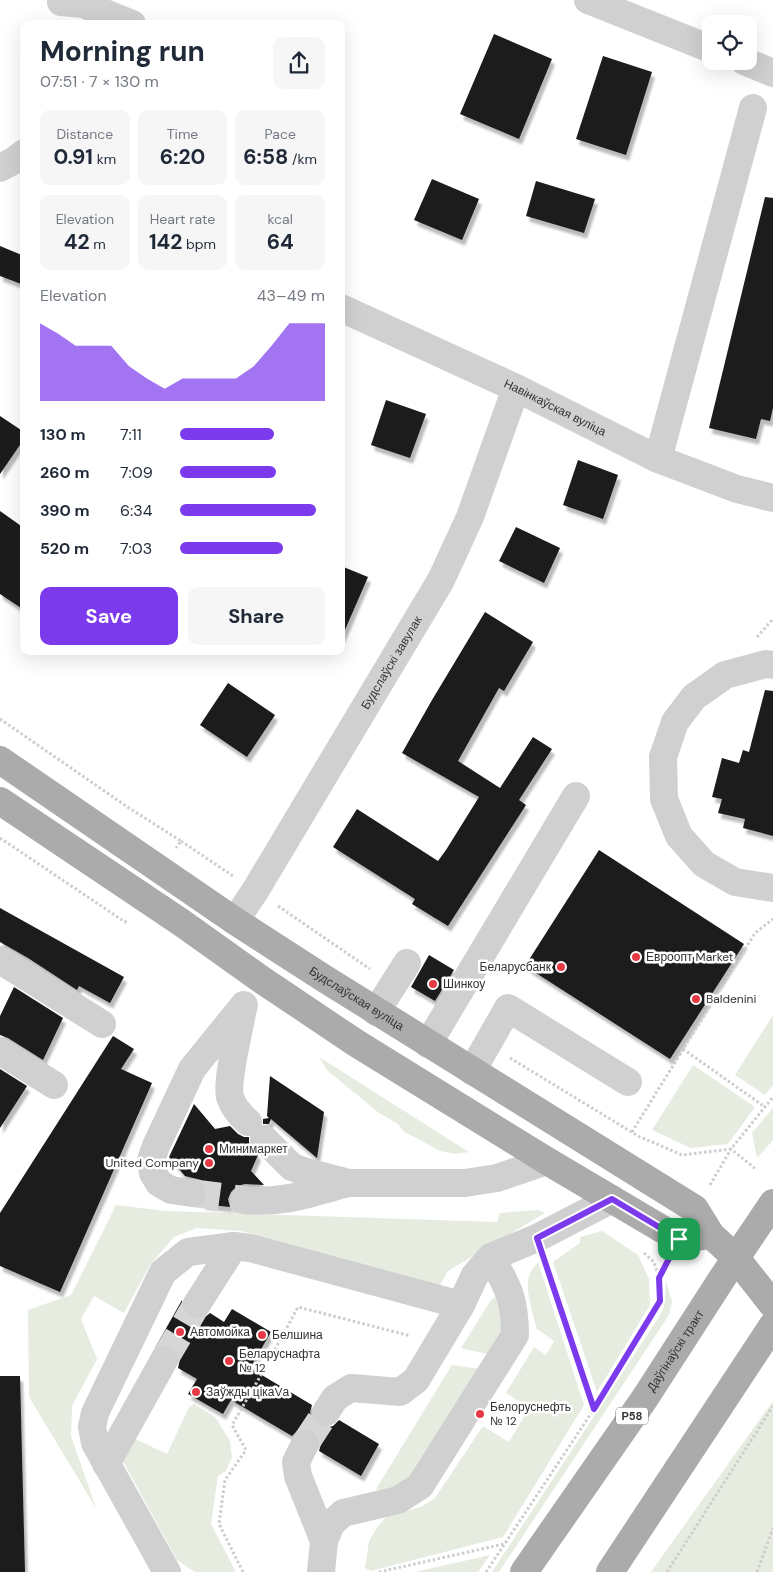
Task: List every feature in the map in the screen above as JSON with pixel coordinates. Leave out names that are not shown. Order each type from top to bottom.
[{"type":"main road","name":"Будслаўская вуліца","points":[[0,760],[236,921],[376,1012],[695,1209],[711,1235],[736,1258],[773,1305]]},
{"type":"main road","points":[[0,801],[182,923],[262,980],[410,1077],[546,1161],[679,1239],[711,1235]]},
{"type":"main road","name":"Даўгінаўскі тракт","points":[[524,1572],[645,1398],[773,1203]]},
{"type":"main road","points":[[610,1572],[773,1325]]},
{"type":"street","points":[[588,0],[702,45]]},
{"type":"street","points":[[62,9],[83,4],[122,20]]},
{"type":"street","points":[[757,66],[773,73]]},
{"type":"street","points":[[658,459],[753,108]]},
{"type":"street","points":[[0,170],[20,156]]},
{"type":"street","points":[[0,170],[20,178]]},
{"type":"street","name":"Навінкаўская вуліца","points":[[345,310],[516,388],[658,459],[737,489],[773,498]]},
{"type":"street","name":"Будслаўскі завулак","points":[[236,921],[441,580],[470,517],[516,388]]},
{"type":"street","points":[[773,665],[766,664],[725,675],[694,697],[675,722],[662,758],[664,799],[679,836],[704,864],[735,882],[773,888]]},
{"type":"street","points":[[428,1044],[576,796]]},
{"type":"street","points":[[0,960],[102,1024]]},
{"type":"street","points":[[376,1012],[407,963]]},
{"type":"street","points":[[192,1193],[171,1190],[159,1183],[152,1173],[151,1160],[192,1070],[262,980]]},
{"type":"street","points":[[244,1005],[230,1079],[230,1096],[237,1112],[292,1167],[349,1183],[464,1183],[497,1178],[546,1161]]},
{"type":"street","points":[[472,1071],[508,1008],[628,1082]]},
{"type":"street","points":[[0,1051],[54,1086]]},
{"type":"street","points":[[244,1200],[261,1202],[294,1199],[349,1183]]},
{"type":"street","points":[[326,1412],[335,1398],[350,1388],[400,1392],[416,1380],[461,1305],[475,1276],[491,1257],[537,1238],[612,1199]]},
{"type":"street","points":[[167,1572],[106,1464],[96,1443],[92,1427],[95,1413],[163,1272],[188,1252],[234,1246],[250,1248],[461,1305]]},
{"type":"street","points":[[197,1304],[234,1246]]},
{"type":"street","points":[[321,1572],[324,1541],[332,1524],[343,1513],[398,1500],[420,1486],[515,1335],[515,1313],[509,1291],[491,1257]]},
{"type":"street","points":[[106,1464],[164,1360]]},
{"type":"street","points":[[306,1444],[296,1462],[298,1476],[324,1541]]},
{"type":"path","points":[[0,719],[129,808]]},
{"type":"path","points":[[632,1132],[755,933],[773,919]]},
{"type":"path","points":[[683,1049],[765,1107]]},
{"type":"path","points":[[695,1209],[731,1149],[757,1170]]},
{"type":"path","points":[[537,1238],[594,1409]]},
{"type":"path","points":[[659,1278],[679,1239]]},
{"type":"path","points":[[486,1572],[594,1409],[660,1301],[659,1278],[654,1262],[638,1248]]},
{"type":"path","points":[[667,1572],[773,1406]]},
{"type":"path","points":[[757,1572],[773,1528]]},
{"type":"path","points":[[379,1572],[504,1544]]},
{"type":"shaded area","points":[[773,1015],[773,1085],[765,1095],[735,1075]]},
{"type":"shaded area","points":[[319,1057],[469,1152],[455,1154],[440,1151],[403,1131],[398,1124],[379,1113],[327,1070]]},
{"type":"shaded area","points":[[693,1065],[755,1107],[728,1144],[691,1148],[652,1130]]},
{"type":"shaded area","points":[[773,1108],[773,1140],[757,1158],[752,1133]]},
{"type":"shaded area","points":[[116,1205],[166,1211],[497,1222],[500,1213],[538,1210],[545,1213],[448,1271],[438,1288],[241,1231],[197,1228],[174,1237],[150,1265],[124,1313],[94,1296],[81,1319],[97,1359],[72,1406],[71,1436],[96,1508],[29,1397],[28,1310],[71,1295]]},
{"type":"shaded area","points":[[602,1231],[638,1255],[649,1279],[650,1305],[597,1392],[553,1262],[580,1243],[580,1237]]},
{"type":"shaded area","points":[[538,1262],[584,1405],[503,1537],[371,1571],[365,1568],[369,1541],[387,1516],[421,1507],[435,1498],[483,1426],[509,1442],[529,1408],[506,1393],[534,1347],[546,1355],[554,1341],[537,1329],[530,1303],[529,1276]]},
{"type":"shaded area","points":[[666,1280],[672,1302],[669,1315],[499,1572],[492,1572],[659,1317],[664,1307]]},
{"type":"shaded area","points":[[496,1297],[502,1300],[508,1319],[487,1354],[461,1348],[491,1300]]},
{"type":"shaded area","points":[[452,1365],[480,1369],[399,1495],[386,1494],[376,1489]]},
{"type":"shaded area","points":[[773,1401],[773,1572],[651,1572]]},
{"type":"shaded area","points":[[194,1404],[215,1417],[230,1441],[232,1457],[226,1471],[218,1476],[211,1524],[236,1572],[195,1572],[177,1560],[120,1456],[131,1437],[167,1454],[189,1407]]},
{"type":"shaded area","points":[[490,1555],[478,1572],[415,1572]]},
{"type":"building","points":[[494,34],[552,59],[519,139],[460,114]]},
{"type":"building","points":[[603,56],[652,72],[626,155],[576,139]]},
{"type":"building","points":[[432,179],[479,199],[462,240],[414,220]]},
{"type":"building","points":[[536,181],[595,199],[584,233],[526,216]]},
{"type":"building","points":[[765,197],[773,198],[773,408],[770,421],[761,419],[756,439],[709,428]]},
{"type":"building","points":[[0,246],[20,254],[20,284],[0,276]]},
{"type":"building","points":[[386,400],[426,414],[410,458],[371,445]]},
{"type":"building","points":[[0,416],[20,429],[20,445],[0,474]]},
{"type":"building","points":[[578,460],[618,475],[603,519],[563,505]]},
{"type":"building","points":[[0,511],[20,525],[20,607],[0,594]]},
{"type":"building","points":[[516,527],[560,548],[544,583],[499,561]]},
{"type":"building","points":[[345,568],[368,577],[345,630]]},
{"type":"building","points":[[485,612],[533,642],[504,691],[499,688],[458,761],[500,788],[533,737],[552,749],[519,800],[526,805],[448,926],[412,904],[415,899],[333,847],[357,809],[438,861],[446,850],[479,797],[402,753]]},
{"type":"building","points":[[228,683],[275,715],[247,757],[200,725]]},
{"type":"building","points":[[765,690],[773,691],[773,836],[743,828],[745,819],[718,813],[722,799],[712,797],[722,758],[739,763],[743,750],[749,752]]},
{"type":"building","points":[[599,850],[744,944],[670,1059],[525,966]]},
{"type":"building","points":[[0,908],[124,977],[110,1003],[79,986],[77,990],[0,942]]},
{"type":"building","points":[[429,955],[454,970],[435,1001],[411,987]]},
{"type":"building","points":[[14,987],[63,1018],[43,1060],[0,1035],[0,1016]]},
{"type":"building","points":[[113,1036],[134,1049],[121,1069],[152,1083],[60,1292],[0,1266],[0,1213]]},
{"type":"building","points":[[0,1069],[27,1086],[0,1128]]},
{"type":"building","points":[[270,1076],[324,1112],[317,1158],[271,1119],[269,1124],[263,1124],[263,1119],[269,1118],[267,1116]]},
{"type":"building","name":"United Company","points":[[194,1104],[215,1129],[230,1126],[238,1134],[249,1137],[249,1144],[258,1155],[251,1171],[264,1185],[245,1184],[237,1186],[231,1192],[228,1199],[230,1207],[202,1204],[207,1196],[206,1187],[201,1180],[185,1176],[169,1157]]},
{"type":"building","points":[[182,1300],[183,1311],[189,1317],[196,1320],[204,1318],[210,1313],[224,1322],[232,1309],[271,1332],[250,1368],[312,1405],[310,1412],[312,1419],[318,1425],[325,1428],[333,1426],[339,1420],[379,1444],[361,1476],[319,1451],[321,1444],[318,1436],[312,1430],[304,1428],[292,1436],[231,1400],[223,1414],[188,1394],[197,1379],[178,1368],[180,1359],[177,1352],[171,1346],[164,1344],[155,1348]]},
{"type":"building","points":[[0,1376],[20,1376],[25,1572],[0,1572]]},
{"type":"tunnel","points":[[192,1193],[244,1200]]},
{"type":"tunnel","points":[[164,1360],[197,1304]]},
{"type":"tunnel","points":[[305,1444],[326,1412]]},
{"type":"place","name":"Евроопт Market","points":[[636,957]]},
{"type":"place","name":"Беларусбанк","points":[[561,967]]},
{"type":"place","name":"Шинкоу","points":[[433,984]]},
{"type":"place","name":"Baldenini","points":[[696,999]]},
{"type":"place","name":"Минимаркет","points":[[209,1149]]},
{"type":"place","name":"United Company","points":[[209,1163]]},
{"type":"place","name":"Автомойка","points":[[180,1332]]},
{"type":"place","name":"Белшина","points":[[262,1335]]},
{"type":"place","name":"Беларуснафта № 12","points":[[229,1361]]},
{"type":"place","name":"Заўжды цікаVа","points":[[196,1392]]},
{"type":"place","name":"Белоруснефть № 12","points":[[480,1414]]},
{"type":"route","points":[[612,1199],[679,1239],[659,1278],[660,1301],[594,1409],[537,1238],[612,1199]]}]
